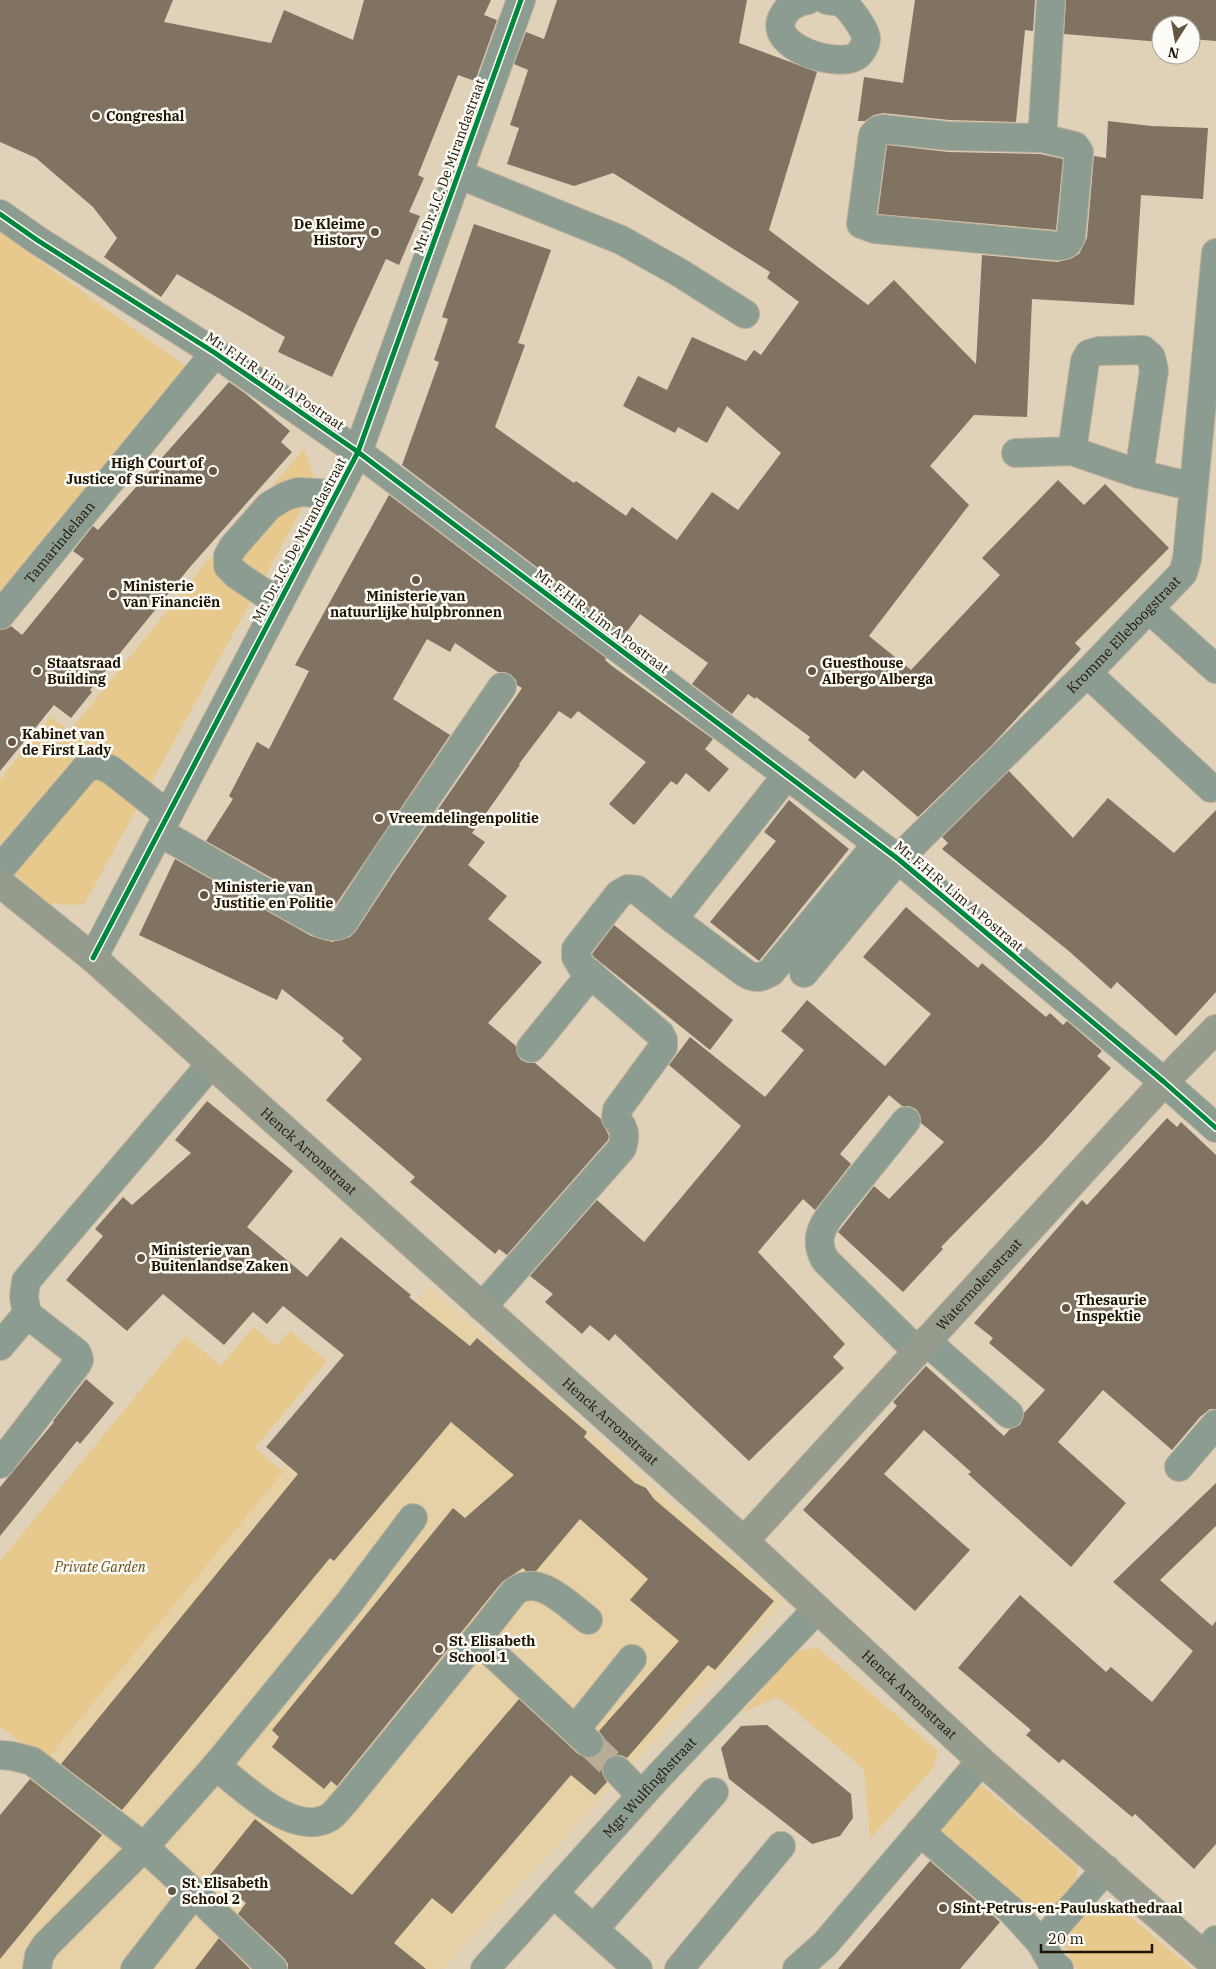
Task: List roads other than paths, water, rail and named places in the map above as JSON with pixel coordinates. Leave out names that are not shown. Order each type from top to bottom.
[{"type":"main road","name":"Henck Arronstraat","points":[[0,882],[93,958],[744,1541],[981,1761],[1106,1870],[1212,1953]]},
{"type":"main road","name":"Watermolenstraat","points":[[744,1541],[1164,1082],[1216,1030]]},
{"type":"street","name":"Mr. Dr. J.C. De Mirandastraat","points":[[93,958],[358,452],[521,0]]},
{"type":"street","points":[[808,0],[800,1],[787,9],[780,20],[780,32],[785,40],[796,48],[812,55],[842,60],[855,57],[863,50],[866,38],[855,16],[837,1]]},
{"type":"street","points":[[1042,138],[1051,0]]},
{"type":"street","points":[[878,130],[948,136],[1042,138],[1075,146],[1079,152],[1071,237],[1064,246],[875,229],[861,224],[872,134],[878,130]]},
{"type":"street","points":[[458,174],[621,240],[680,273],[745,314]]},
{"type":"street","name":"Mr. F.H.R. Lim A Postraat","points":[[0,214],[37,240],[215,353],[358,452],[888,851],[1164,1082],[1216,1128]]},
{"type":"street","name":"Kromme Elleboogstraat","points":[[888,851],[1087,673],[1183,573],[1186,567],[1216,253]]},
{"type":"street","points":[[1072,451],[1085,361],[1089,354],[1099,351],[1143,350],[1151,357],[1154,370],[1139,474]]},
{"type":"street","name":"Tamarindelaan","points":[[0,615],[215,353]]},
{"type":"street","points":[[1016,453],[1072,451],[1139,474],[1177,483],[1194,484]]},
{"type":"street","points":[[279,603],[237,575],[228,566],[228,556],[233,546],[269,506],[284,497],[298,492],[336,494]]},
{"type":"street","points":[[1149,609],[1216,669]]},
{"type":"street","points":[[1087,673],[1211,788]]},
{"type":"street","points":[[0,869],[85,770],[97,764],[110,770],[164,824],[303,914],[326,925],[338,926],[344,923],[383,860],[502,687]]},
{"type":"street","points":[[673,919],[787,775]]},
{"type":"street","points":[[482,1307],[622,1148],[626,1136],[624,1127],[616,1118],[617,1110],[663,1047],[663,1040],[660,1034],[582,967],[576,957],[576,949],[619,894],[628,889],[637,890],[744,973],[751,977],[762,978],[771,972],[888,851]]},
{"type":"street","points":[[804,973],[888,851]]},
{"type":"street","points":[[531,1048],[591,974]]},
{"type":"street","points":[[0,1464],[77,1364],[78,1360],[77,1353],[27,1314],[24,1296],[26,1281],[211,1064]]},
{"type":"street","points":[[906,1122],[822,1226],[819,1237],[820,1251],[824,1260],[922,1346],[1009,1414]]},
{"type":"street","points":[[0,1346],[27,1314]]},
{"type":"street","points":[[1179,1467],[1216,1424]]},
{"type":"street","points":[[38,1969],[39,1956],[46,1944],[144,1847],[216,1766],[349,1603],[413,1518]]},
{"type":"street","points":[[216,1766],[273,1811],[293,1819],[312,1822],[330,1817],[346,1800],[514,1592],[521,1586],[543,1587],[588,1620]]},
{"type":"street","name":"Mgr. Wulfinghstraat","points":[[485,1969],[641,1795],[817,1609]]},
{"type":"street","points":[[477,1639],[582,1737],[632,1660]]},
{"type":"street","points":[[0,1755],[32,1761],[144,1847],[273,1969]]},
{"type":"street","points":[[797,1969],[825,1944],[981,1761]]},
{"type":"street","points":[[617,1770],[641,1795]]},
{"type":"street","points":[[594,1929],[714,1792]]},
{"type":"street","points":[[920,1832],[1014,1912],[1049,1961],[1106,1870]]},
{"type":"street","points":[[679,1969],[781,1846]]},
{"type":"street","points":[[135,1969],[194,1893]]},
{"type":"street","points":[[553,1893],[638,1969]]},
{"type":"tunnel","points":[[589,1743],[617,1770]]},
{"type":"place","name":"Congreshal","points":[[96,116]]},
{"type":"place","name":"De Kleime History","points":[[375,232]]},
{"type":"place","name":"High Court of Justice of Suriname","points":[[213,471]]},
{"type":"place","name":"Ministerie van natuurlijke hulpbronnen","points":[[416,580]]},
{"type":"place","name":"Ministerie van Financiën","points":[[113,594]]},
{"type":"place","name":"Staatsraad Building","points":[[37,671]]},
{"type":"place","name":"Guesthouse Albergo Alberga","points":[[812,671]]},
{"type":"place","name":"Kabinet van de First Lady","points":[[12,742]]},
{"type":"place","name":"Vreemdelingenpolitie","points":[[379,818]]},
{"type":"place","name":"Ministerie van Justitie en Politie","points":[[204,895]]},
{"type":"place","name":"Ministerie van Buitenlandse Zaken","points":[[141,1258]]},
{"type":"place","name":"Thesaurie Inspektie","points":[[1066,1308]]},
{"type":"place","name":"St. Elisabeth School 1","points":[[439,1649]]},
{"type":"place","name":"St. Elisabeth School 2","points":[[172,1891]]},
{"type":"place","name":"Sint-Petrus-en-Pauluskathedraal","points":[[943,1908]]},
{"type":"park label","name":"Private Garden","points":[[100,1567]]}]
